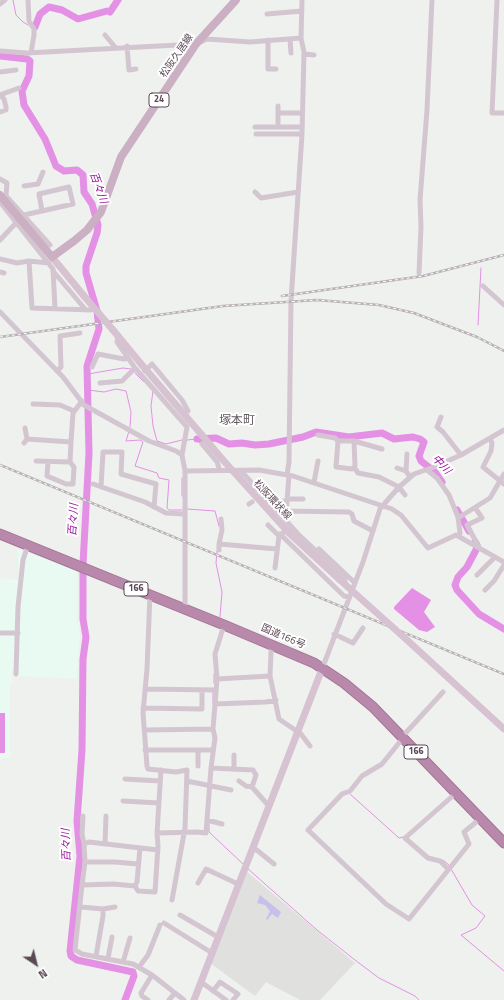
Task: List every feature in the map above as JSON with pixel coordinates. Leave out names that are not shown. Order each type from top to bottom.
[{"type":"highway","name":"国道166号","points":[[0,534],[224,624],[301,657],[322,669],[344,683],[373,707],[504,842]]},
{"type":"main road","name":"松阪久居線","points":[[50,260],[74,241],[101,212],[121,157],[196,44],[236,0]]},
{"type":"main road","points":[[0,195],[50,260]]},
{"type":"main road","name":"松阪環状線","points":[[50,260],[116,333],[135,368],[277,522],[504,729]]},
{"type":"main road","points":[[194,1000],[268,805],[322,669]]},
{"type":"street","points":[[0,4],[5,0]]},
{"type":"street","points":[[28,0],[29,21],[34,29],[34,35],[29,53]]},
{"type":"street","points":[[302,0],[301,38],[304,54],[302,134],[291,301],[290,445],[288,500],[285,519],[344,577],[346,585]]},
{"type":"street","points":[[419,273],[421,227],[420,200],[427,110],[432,0]]},
{"type":"street","points":[[498,0],[492,113],[504,113]]},
{"type":"street","points":[[268,14],[302,11]]},
{"type":"street","points":[[497,18],[504,19]]},
{"type":"street","points":[[104,35],[115,47]]},
{"type":"street","points":[[0,51],[29,53],[127,46],[196,44],[207,39],[250,42],[301,38]]},
{"type":"street","points":[[290,39],[291,53]]},
{"type":"street","points":[[268,40],[268,69],[276,69]]},
{"type":"street","points":[[127,46],[129,70],[136,69]]},
{"type":"street","points":[[304,54],[314,55]]},
{"type":"street","points":[[0,72],[16,70]]},
{"type":"street","points":[[0,112],[6,110],[6,106],[4,99],[0,95],[19,88]]},
{"type":"street","points":[[278,106],[278,127]]},
{"type":"street","points":[[278,113],[302,113]]},
{"type":"street","points":[[254,127],[302,127]]},
{"type":"street","points":[[256,134],[302,134]]},
{"type":"street","points":[[24,186],[35,186],[39,182],[42,172]]},
{"type":"street","points":[[0,179],[7,183],[6,196],[50,245]]},
{"type":"street","points":[[35,186],[39,194],[42,211]]},
{"type":"street","points":[[24,216],[73,204],[69,187],[39,194]]},
{"type":"street","points":[[255,192],[261,198],[298,192]]},
{"type":"street","points":[[1,206],[50,260],[53,270],[54,308]]},
{"type":"street","points":[[0,240],[16,223]]},
{"type":"street","points":[[0,259],[17,263],[50,260]]},
{"type":"street","points":[[29,261],[32,308],[88,310],[53,270]]},
{"type":"street","points":[[483,286],[504,305]]},
{"type":"street","points":[[0,312],[71,386],[84,404],[142,440],[182,455]]},
{"type":"street","points":[[57,371],[61,367],[60,336],[80,333]]},
{"type":"street","points":[[116,333],[117,342],[135,368],[186,426],[182,455],[185,471],[185,609]]},
{"type":"street","points":[[92,367],[98,354],[124,359],[128,358]]},
{"type":"street","points":[[141,374],[152,364],[182,400],[188,411]]},
{"type":"street","points":[[100,383],[122,381],[135,368]]},
{"type":"street","points":[[33,404],[60,405],[74,411]]},
{"type":"street","points":[[48,462],[47,476],[66,484],[73,484],[74,467],[70,462],[74,411],[84,404]]},
{"type":"street","points":[[441,417],[437,427],[443,432],[461,455]]},
{"type":"street","points":[[25,428],[26,441],[71,442]]},
{"type":"street","points":[[322,669],[383,505],[398,487],[410,477],[461,455],[503,432]]},
{"type":"street","points":[[318,435],[335,438],[338,441],[354,441],[382,449]]},
{"type":"street","points":[[490,439],[492,443],[483,467],[502,483]]},
{"type":"street","points":[[338,441],[336,467],[352,469],[354,467]]},
{"type":"street","points":[[354,441],[354,467],[358,472],[379,477],[398,487],[405,495]]},
{"type":"street","points":[[202,444],[217,462],[220,471]]},
{"type":"street","points":[[100,487],[103,452],[122,452],[121,474],[156,484],[154,507]]},
{"type":"street","points":[[407,454],[406,471],[410,477]]},
{"type":"street","points":[[36,461],[70,462]]},
{"type":"street","points":[[314,482],[318,461]]},
{"type":"street","points":[[397,468],[406,471]]},
{"type":"street","points":[[430,469],[449,495],[458,518],[459,536]]},
{"type":"street","points":[[185,471],[260,470],[314,482],[392,509],[401,516],[428,548],[456,535],[504,562]]},
{"type":"street","points":[[241,471],[267,502],[355,583]]},
{"type":"street","points":[[458,518],[476,509],[490,498],[502,483],[504,474]]},
{"type":"street","points":[[93,484],[170,514],[184,511]]},
{"type":"street","points":[[267,502],[303,498]]},
{"type":"street","points":[[476,509],[482,518],[467,525],[478,548]]},
{"type":"street","points":[[286,511],[348,512],[352,514],[354,521],[373,531]]},
{"type":"street","points":[[219,550],[222,530],[220,519]]},
{"type":"street","points":[[268,525],[344,596],[349,597]]},
{"type":"street","points":[[275,568],[279,535],[291,526]]},
{"type":"street","points":[[219,544],[277,549]]},
{"type":"street","points":[[16,674],[18,607],[23,560],[28,545]]},
{"type":"street","points":[[477,575],[496,557]]},
{"type":"street","points":[[52,561],[53,558],[80,566]]},
{"type":"street","points":[[485,590],[494,581],[504,565]]},
{"type":"street","points":[[150,594],[143,708],[145,750],[148,769],[176,772],[187,770],[185,832],[172,900]]},
{"type":"street","points":[[157,833],[206,833],[209,820],[211,786],[210,772],[215,738],[213,729],[215,704],[214,690],[217,679],[215,654],[224,624]]},
{"type":"street","points":[[334,634],[353,643],[363,628]]},
{"type":"street","points":[[0,633],[18,633]]},
{"type":"street","points":[[273,645],[271,652],[270,676],[279,719],[297,732],[310,746]]},
{"type":"street","points":[[217,679],[270,676]]},
{"type":"street","points":[[145,689],[214,690]]},
{"type":"street","points":[[143,708],[202,709],[202,690]]},
{"type":"street","points":[[443,692],[382,764],[362,776],[349,792],[342,794],[308,830],[386,904],[409,919],[468,844],[464,832],[480,818]]},
{"type":"street","points":[[215,704],[276,700]]},
{"type":"street","points":[[145,730],[213,729]]},
{"type":"street","points":[[145,750],[213,750]]},
{"type":"street","points":[[198,750],[198,766]]},
{"type":"street","points":[[234,755],[234,769]]},
{"type":"street","points":[[210,772],[234,769],[253,770],[256,775],[252,787]]},
{"type":"street","points":[[135,886],[138,891],[155,892],[161,770]]},
{"type":"street","points":[[125,779],[160,781]]},
{"type":"street","points":[[187,781],[231,790]]},
{"type":"street","points":[[239,781],[246,786],[252,787],[268,805]]},
{"type":"street","points":[[450,867],[440,861],[428,858],[407,837],[456,793]]},
{"type":"street","points":[[123,801],[159,803]]},
{"type":"street","points":[[83,816],[82,834],[85,862],[75,950],[78,952],[123,962],[139,968],[152,975],[184,1000]]},
{"type":"street","points":[[105,844],[106,816]]},
{"type":"street","points":[[209,820],[222,824]]},
{"type":"street","points":[[84,844],[89,842],[158,850]]},
{"type":"street","points":[[253,847],[274,864]]},
{"type":"street","points":[[135,886],[137,882],[140,848]]},
{"type":"street","points":[[85,862],[138,864]]},
{"type":"street","points":[[198,883],[206,870],[238,884]]},
{"type":"street","points":[[82,885],[113,884],[135,886]]},
{"type":"street","points":[[81,907],[103,909],[115,907]]},
{"type":"street","points":[[96,956],[103,909]]},
{"type":"street","points":[[180,915],[218,937]]},
{"type":"street","points":[[139,968],[148,954],[162,924],[212,953]]},
{"type":"street","points":[[108,958],[112,937]]},
{"type":"street","points":[[123,962],[130,938]]},
{"type":"street","points":[[148,1000],[142,996],[141,993],[152,975]]},
{"type":"street","points":[[201,982],[226,1000]]},
{"type":"street","points":[[213,991],[220,982],[238,994],[233,1000]]},
{"type":"street","points":[[169,1000],[175,993]]},
{"type":"shaded area","points":[[17,549],[77,569],[77,620],[80,634],[77,679],[18,676],[18,670],[12,670],[12,684],[10,684],[10,758],[0,758],[0,578],[18,580],[19,573]]},
{"type":"shaded area","points":[[412,588],[431,600],[424,612],[435,627],[427,632],[419,630],[394,609],[394,607]]},
{"type":"shaded area","points":[[0,713],[5,713],[5,753],[0,753]]},
{"type":"shaded area","points":[[246,871],[355,963],[320,1000],[300,1000],[266,982],[255,996],[210,963]]},
{"type":"shaded area","points":[[260,895],[281,912],[278,918],[272,914],[267,920],[266,919],[270,911],[265,905],[257,903]]},
{"type":"waterway","points":[[13,0],[16,15],[28,25]]},
{"type":"waterway","points":[[110,12],[118,0]]},
{"type":"waterway","points":[[35,27],[40,14],[49,7],[62,10],[78,19],[107,11]]},
{"type":"waterway","name":"百々川","points":[[27,59],[28,54]]},
{"type":"waterway","name":"百々川","points":[[0,56],[27,59],[30,61],[29,76],[22,91],[24,105],[45,139],[56,166],[64,171],[77,170],[83,175],[84,192],[92,204],[98,225],[97,233],[86,266],[86,273],[97,311],[99,329],[87,366],[89,453],[83,564],[83,619],[86,637],[83,659],[82,750],[77,821],[80,856],[70,951],[71,956],[77,960],[133,972],[134,976],[125,1000]]},
{"type":"waterway","points":[[478,325],[481,268]]},
{"type":"waterway","points":[[88,374],[123,368],[131,369]]},
{"type":"waterway","points":[[135,373],[144,382]]},
{"type":"waterway","points":[[88,390],[104,392],[116,389],[126,391],[131,412],[130,427]]},
{"type":"waterway","points":[[153,391],[151,406],[153,426],[157,441],[166,444],[182,440]]},
{"type":"waterway","points":[[129,431],[126,441],[140,440],[143,442],[135,466],[157,473],[159,478],[169,480],[167,508],[169,510],[182,510]]},
{"type":"waterway","name":"中川","points":[[197,439],[216,438],[229,444],[242,443],[255,445],[269,444],[303,437],[316,432],[349,437],[382,433],[394,439],[413,437],[424,442],[419,456],[421,461],[435,472],[442,482]]},
{"type":"waterway","name":"中川","points":[[187,440],[197,439],[200,443]]},
{"type":"waterway","points":[[182,478],[182,496]]},
{"type":"waterway","points":[[187,509],[215,511],[219,526]]},
{"type":"waterway","name":"中川","points":[[457,510],[469,531]]},
{"type":"waterway","name":"中川","points":[[475,542],[477,545],[476,550],[467,567],[458,577],[455,585],[457,590],[479,614],[504,629]]},
{"type":"waterway","points":[[217,551],[216,563],[222,592],[220,617]]},
{"type":"waterway","points":[[214,674],[214,683]]},
{"type":"waterway","points":[[213,692],[213,703]]},
{"type":"waterway","points":[[350,794],[399,838],[403,837]]},
{"type":"waterway","points":[[209,825],[209,832],[243,864]]},
{"type":"waterway","points":[[443,860],[450,866]]},
{"type":"waterway","points":[[247,868],[317,930],[355,960],[379,978],[415,996],[419,1000]]},
{"type":"waterway","points":[[451,869],[472,905],[485,916],[476,928],[461,935],[504,971]]},
{"type":"railway","points":[[282,296],[423,276],[504,255]]},
{"type":"railway","points":[[0,337],[223,306],[317,300],[379,305],[414,313],[477,337],[504,351]]},
{"type":"railway","points":[[0,465],[504,674]]},
{"type":"district","name":"塚本町","points":[[237,421]]}]
